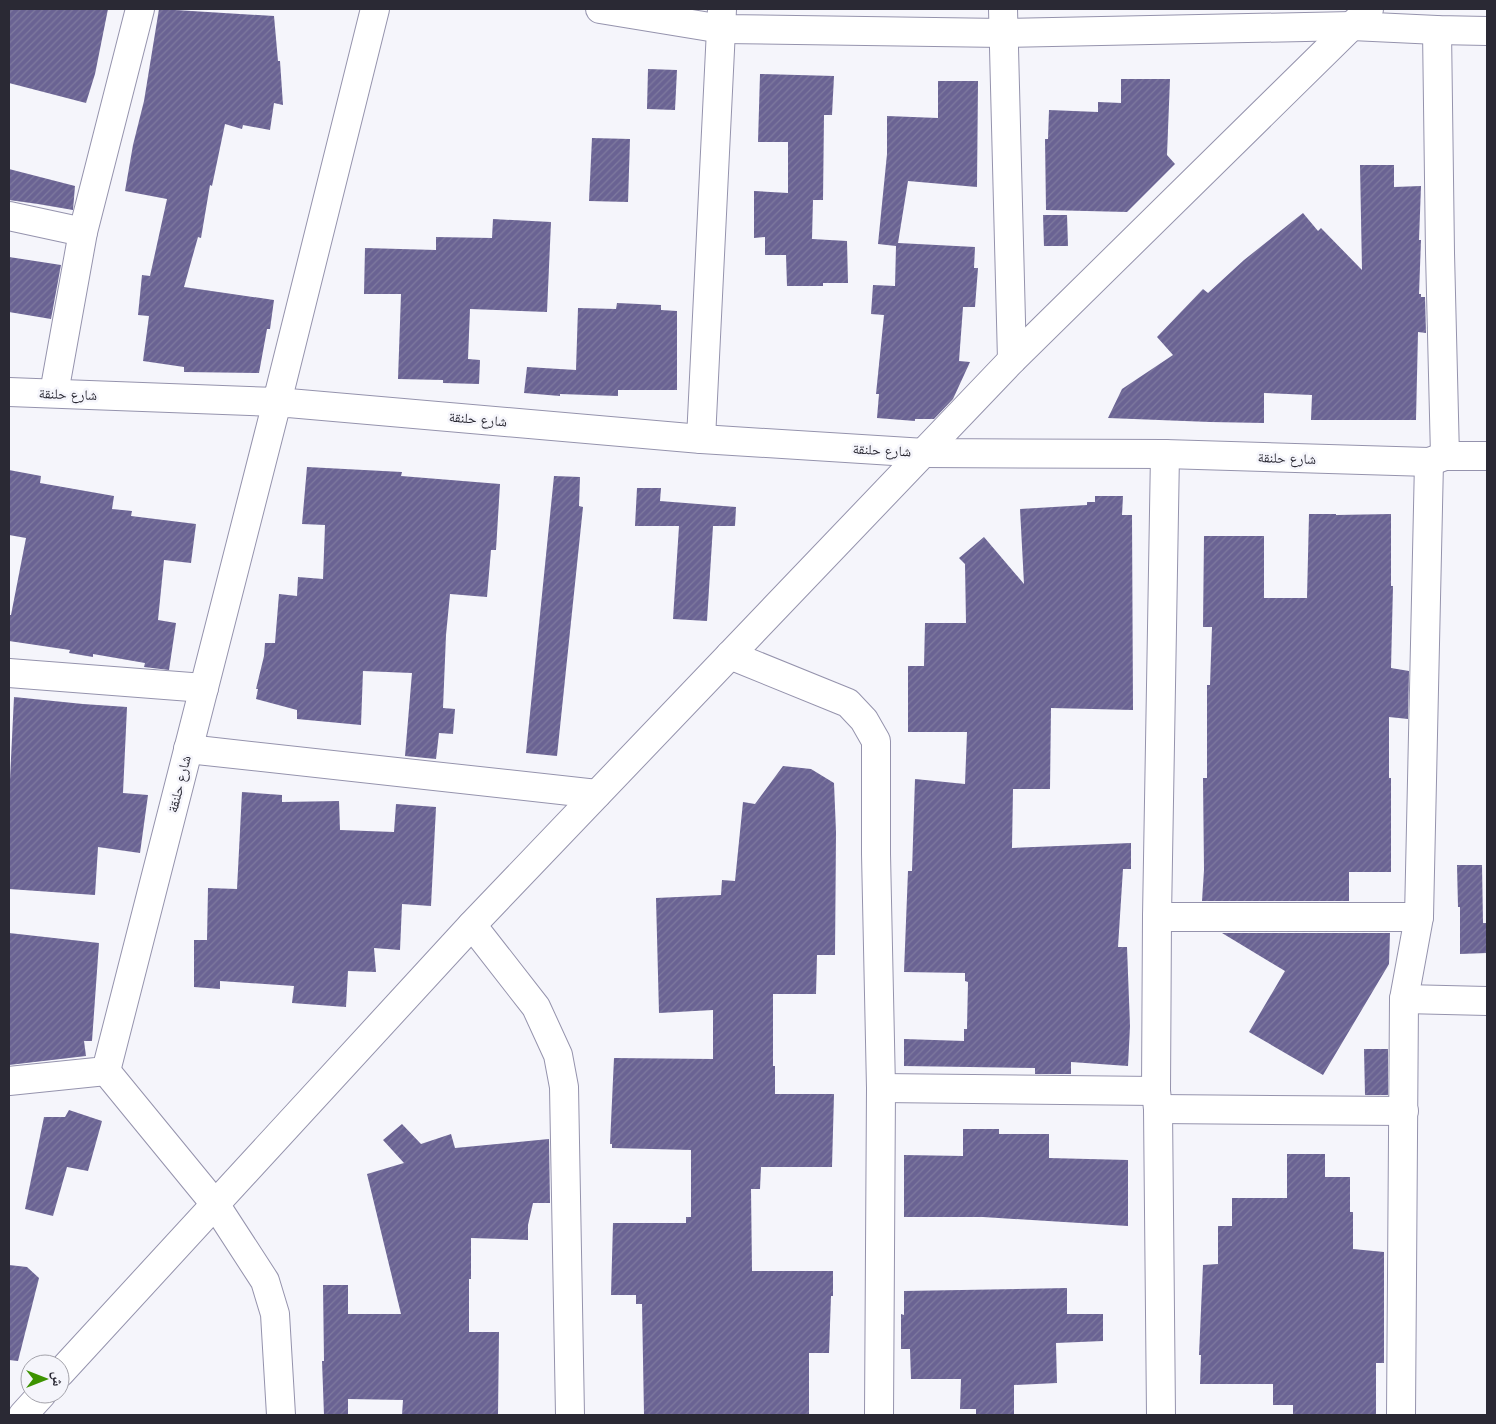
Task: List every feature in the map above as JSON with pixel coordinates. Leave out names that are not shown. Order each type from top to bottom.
[{"type":"street","points":[[54,393],[83,232],[140,9]]},
{"type":"street","points":[[277,402],[375,9]]},
{"type":"street","points":[[600,9],[722,19],[1003,21],[1361,17],[1437,30],[1487,31]]},
{"type":"street","points":[[70,1362],[472,925],[1012,360],[1361,17]]},
{"type":"street","points":[[701,439],[722,19]]},
{"type":"street","points":[[1003,21],[1012,360]]},
{"type":"street","points":[[1401,1415],[1404,999],[1419,917],[1437,459],[1440,253],[1437,30]]},
{"type":"street","points":[[9,216],[83,232]]},
{"type":"street","name":"شارع حلنقة","points":[[9,392],[277,402],[701,439],[925,453],[1166,454],[1437,459],[1487,456]]},
{"type":"street","name":"شارع حلنقة","points":[[106,1071],[277,402]]},
{"type":"street","points":[[1161,1415],[1157,917],[1166,454]]},
{"type":"street","points":[[730,655],[848,703],[864,720],[876,741],[876,854],[881,1088],[878,1415]]},
{"type":"street","points":[[9,673],[204,688]]},
{"type":"street","points":[[188,749],[597,794]]},
{"type":"street","points":[[1157,917],[1419,917]]},
{"type":"street","points":[[472,925],[536,1007],[558,1055],[564,1087],[570,1415]]},
{"type":"street","points":[[1404,999],[1487,1001]]},
{"type":"street","points":[[9,1081],[106,1071],[215,1204],[255,1264],[265,1281],[271,1297],[275,1314],[281,1415]]},
{"type":"street","points":[[881,1088],[1404,1111]]},
{"type":"street","points":[[23,1415],[33,1404]]},
{"type":"building","points":[[9,9],[108,9],[95,74],[86,103],[9,83]]},
{"type":"building","points":[[159,9],[274,16],[283,105],[274,103],[270,130],[243,125],[242,129],[225,124],[212,186],[210,185],[201,238],[198,237],[184,287],[274,300],[270,329],[267,329],[259,373],[184,372],[184,367],[143,361],[149,316],[138,315],[142,275],[150,276],[167,199],[125,191],[133,145],[144,101]]},
{"type":"building","points":[[648,69],[677,70],[675,110],[647,109]]},
{"type":"building","points":[[760,74],[834,76],[832,115],[824,115],[823,200],[813,200],[812,239],[847,241],[848,283],[823,283],[823,286],[787,286],[786,255],[765,255],[765,237],[754,238],[754,191],[788,193],[788,142],[758,142]]},
{"type":"building","points":[[1121,79],[1170,79],[1167,155],[1175,164],[1127,212],[1046,210],[1045,139],[1048,139],[1049,110],[1098,112],[1098,102],[1121,103]]},
{"type":"building","points":[[938,81],[978,81],[977,187],[908,181],[898,243],[975,247],[974,268],[978,268],[975,307],[963,307],[959,361],[970,362],[953,399],[934,419],[915,419],[915,421],[877,418],[879,394],[876,394],[884,315],[871,314],[873,285],[895,286],[896,246],[878,244],[887,154],[887,116],[938,118]]},
{"type":"building","points":[[592,138],[630,139],[628,202],[589,201]]},
{"type":"building","points":[[1360,165],[1394,165],[1394,187],[1421,186],[1419,294],[1421,294],[1421,297],[1425,297],[1426,333],[1418,332],[1416,420],[1311,420],[1312,395],[1264,393],[1264,423],[1108,418],[1122,389],[1173,355],[1157,337],[1203,289],[1208,293],[1244,260],[1303,213],[1318,231],[1321,228],[1362,270]]},
{"type":"building","points":[[9,169],[75,186],[73,210],[9,200]]},
{"type":"building","points":[[1043,215],[1067,215],[1068,246],[1044,246]]},
{"type":"building","points":[[493,219],[551,222],[547,312],[470,309],[468,359],[480,360],[479,384],[443,383],[443,380],[398,379],[401,294],[364,294],[365,248],[436,250],[436,237],[492,238]]},
{"type":"building","points":[[9,257],[61,265],[51,319],[9,312]]},
{"type":"building","points":[[617,303],[661,305],[661,310],[677,311],[677,390],[618,390],[618,396],[560,394],[560,396],[524,393],[527,367],[576,370],[578,308],[616,309]]},
{"type":"building","points":[[307,467],[402,472],[401,476],[500,484],[496,550],[491,550],[487,597],[450,594],[443,708],[455,709],[453,734],[439,733],[436,759],[405,756],[412,673],[363,671],[361,725],[297,719],[297,710],[256,699],[258,689],[256,689],[264,656],[265,643],[275,643],[279,594],[297,596],[298,577],[323,579],[325,525],[302,524]]},
{"type":"building","points":[[9,470],[41,476],[40,483],[114,496],[112,509],[132,511],[131,516],[196,524],[191,563],[164,560],[158,620],[176,623],[169,670],[144,667],[145,663],[93,654],[93,657],[69,653],[70,650],[9,641],[9,615],[11,615],[26,538],[9,535]]},
{"type":"building","points":[[554,476],[580,477],[579,506],[583,507],[557,756],[526,753]]},
{"type":"building","points":[[637,488],[661,488],[660,501],[736,507],[735,526],[713,526],[707,621],[673,619],[679,526],[635,526]]},
{"type":"building","points":[[1095,496],[1123,496],[1122,515],[1132,515],[1133,710],[1051,708],[1050,789],[1013,789],[1012,848],[1131,843],[1131,869],[1123,869],[1118,947],[1127,947],[1130,1026],[1128,1066],[1071,1062],[1071,1074],[1035,1074],[1035,1068],[904,1066],[904,1039],[964,1041],[964,1029],[967,1029],[968,982],[965,981],[965,973],[904,972],[908,871],[912,871],[915,779],[965,784],[967,732],[908,732],[908,666],[924,666],[925,623],[966,623],[965,564],[959,558],[984,537],[1024,584],[1020,509],[1087,505],[1087,502],[1095,502]]},
{"type":"building","points":[[1309,514],[1391,514],[1391,586],[1393,586],[1391,668],[1409,671],[1408,719],[1389,717],[1391,872],[1349,872],[1349,901],[1202,901],[1204,870],[1203,778],[1207,778],[1207,685],[1210,685],[1212,627],[1203,627],[1204,536],[1264,536],[1264,598],[1307,598]]},
{"type":"building","points":[[14,697],[127,707],[123,793],[148,795],[140,853],[98,847],[95,895],[9,889],[9,800]]},
{"type":"building","points":[[783,766],[811,769],[834,783],[836,832],[835,955],[817,955],[816,994],[773,994],[775,1094],[834,1094],[832,1167],[761,1167],[760,1189],[751,1189],[752,1271],[833,1271],[829,1353],[809,1353],[809,1415],[644,1415],[642,1304],[636,1304],[636,1295],[611,1295],[613,1223],[686,1223],[686,1217],[691,1217],[691,1150],[612,1148],[612,1144],[610,1144],[614,1058],[713,1059],[713,1010],[659,1013],[656,898],[721,895],[722,880],[735,881],[743,802],[755,804]]},
{"type":"building","points":[[242,792],[282,795],[282,802],[339,801],[340,830],[394,832],[396,804],[436,807],[431,906],[402,904],[400,950],[374,948],[376,972],[348,971],[346,1007],[292,1003],[294,986],[220,981],[220,989],[194,987],[194,940],[207,940],[208,888],[237,889]]},
{"type":"building","points":[[1457,865],[1482,865],[1483,923],[1487,923],[1487,953],[1460,954],[1460,907],[1458,907]]},
{"type":"building","points":[[9,933],[99,943],[92,1041],[84,1041],[86,1056],[9,1065]]},
{"type":"building","points":[[1222,933],[1390,933],[1389,964],[1323,1075],[1249,1032],[1285,971]]},
{"type":"building","points":[[1364,1049],[1388,1049],[1388,1095],[1365,1095]]},
{"type":"building","points":[[69,1110],[102,1121],[88,1171],[67,1167],[53,1216],[25,1209],[44,1117],[65,1117]]},
{"type":"building","points":[[402,1124],[421,1144],[451,1134],[455,1148],[549,1139],[550,1203],[533,1203],[528,1225],[528,1240],[471,1238],[469,1332],[499,1332],[498,1415],[402,1415],[403,1400],[348,1399],[348,1415],[324,1415],[322,1361],[324,1361],[323,1285],[348,1285],[348,1314],[401,1314],[367,1174],[404,1163],[383,1140]]},
{"type":"building","points":[[963,1129],[999,1129],[999,1134],[1049,1134],[1049,1158],[1128,1160],[1128,1226],[983,1217],[904,1217],[904,1155],[963,1156]]},
{"type":"building","points":[[1287,1154],[1325,1154],[1325,1177],[1350,1177],[1350,1212],[1353,1212],[1353,1249],[1384,1252],[1384,1363],[1376,1363],[1376,1415],[1293,1415],[1293,1405],[1273,1405],[1273,1384],[1200,1384],[1201,1355],[1199,1355],[1203,1265],[1218,1264],[1218,1226],[1232,1226],[1232,1198],[1287,1198]]},
{"type":"building","points":[[9,1265],[27,1267],[39,1278],[18,1361],[9,1360]]},
{"type":"building","points":[[1067,1288],[1067,1314],[1103,1314],[1103,1341],[1056,1343],[1057,1383],[1014,1385],[1014,1415],[976,1415],[976,1409],[960,1409],[961,1379],[911,1379],[910,1349],[901,1349],[901,1314],[904,1315],[904,1291]]}]
